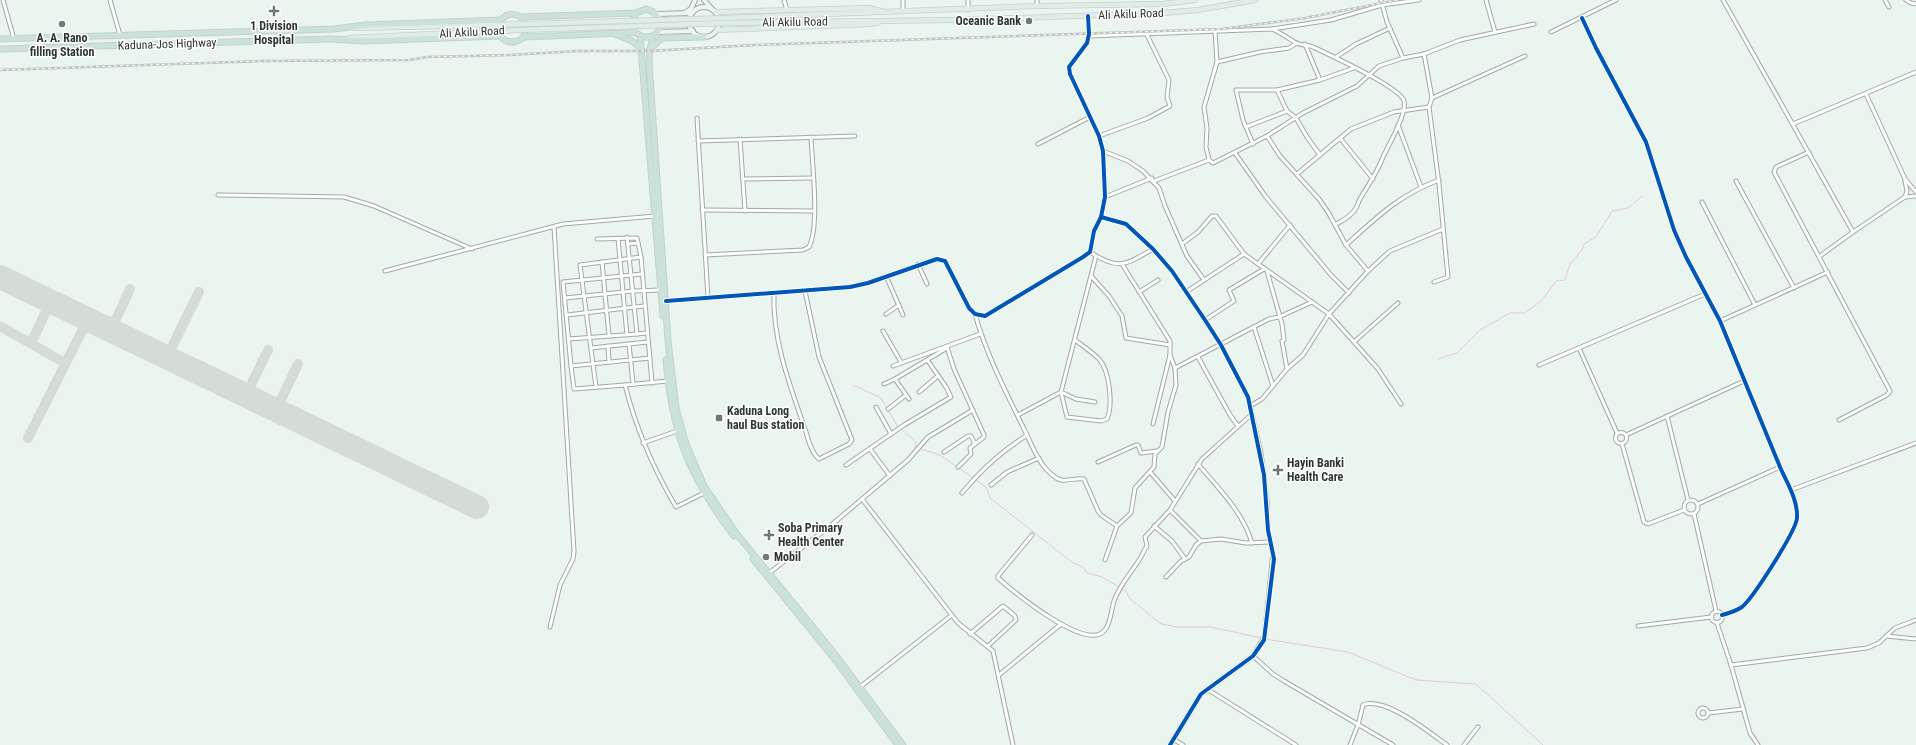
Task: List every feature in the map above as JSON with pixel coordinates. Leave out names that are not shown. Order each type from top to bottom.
[{"type":"highway","points":[[656,34],[645,38],[638,35],[612,33],[524,37],[514,42],[509,42],[500,36],[498,25],[500,20],[506,15],[511,14],[521,17],[636,13],[646,9],[657,14],[660,23],[656,34],[650,50],[668,341],[679,421],[686,444],[704,486],[736,533],[769,572],[860,687],[903,745]]},
{"type":"highway","points":[[636,13],[632,24],[638,35],[642,51],[668,381],[670,402],[677,431],[687,458],[704,493],[735,537],[819,639],[898,745]]},
{"type":"highway","points":[[521,17],[526,26],[524,37]]},
{"type":"highway","name":"Kaduna-Jos Highway","points":[[0,39],[332,29],[364,25],[500,20]]},
{"type":"highway","points":[[332,29],[333,39]]},
{"type":"highway","points":[[612,33],[632,41],[642,51]]},
{"type":"highway","name":"Kaduna-Jos Highway","points":[[0,49],[333,39],[365,41],[500,36]]},
{"type":"highway","points":[[650,50],[656,41],[662,38],[704,37]]},
{"type":"main road","name":"Ali Akilu Road","points":[[333,39],[903,11],[968,10],[1195,0]]},
{"type":"main road","name":"Ali Akilu Road","points":[[332,29],[725,20],[885,20],[1088,16],[1198,10],[1255,0]]},
{"type":"main road","points":[[716,12],[869,8],[884,12]]},
{"type":"main road","points":[[717,30],[871,24],[885,20]]},
{"type":"street","points":[[3,0],[14,39]]},
{"type":"street","points":[[110,0],[120,36]]},
{"type":"street","points":[[696,0],[698,8]]},
{"type":"street","points":[[684,13],[691,10],[696,0]]},
{"type":"street","points":[[656,34],[693,31],[704,37],[711,35],[717,30],[719,24],[716,12],[704,0]]},
{"type":"street","points":[[784,0],[787,10]]},
{"type":"street","points":[[903,0],[903,11]]},
{"type":"street","points":[[968,0],[968,10]]},
{"type":"street","points":[[1036,0],[1037,6]]},
{"type":"street","points":[[1381,0],[1390,28],[1403,58]]},
{"type":"street","points":[[1089,36],[1272,29],[1331,20],[1382,6],[1419,0]]},
{"type":"street","points":[[1486,0],[1495,32]]},
{"type":"street","points":[[1551,32],[1616,0]]},
{"type":"street","points":[[1723,0],[1853,232]]},
{"type":"street","points":[[1885,0],[1889,7]]},
{"type":"street","points":[[1906,0],[1911,4],[1916,4]]},
{"type":"street","points":[[693,31],[690,19],[692,13],[702,6],[711,8]]},
{"type":"street","points":[[657,14],[692,13]]},
{"type":"street","points":[[975,314],[984,316],[1090,252],[1094,231],[1101,217],[1106,197],[1103,151],[1099,136],[1070,74],[1069,67],[1084,48],[1089,36],[1088,16]]},
{"type":"street","points":[[1582,18],[1596,48],[1646,142],[1674,230],[1705,294],[1720,321],[1780,467],[1791,490],[1797,519],[1790,535],[1753,594],[1742,606],[1732,612],[1722,615]]},
{"type":"street","points":[[1106,197],[1209,160],[1215,162],[1235,153],[1296,118],[1357,86],[1379,66],[1403,58],[1424,54],[1460,40],[1534,24]]},
{"type":"street","points":[[1336,57],[1356,44],[1390,28]]},
{"type":"street","points":[[1272,29],[1297,43],[1305,44],[1336,57],[1369,75],[1387,85],[1402,97],[1404,102],[1398,126],[1374,179],[1358,201],[1356,208],[1347,218],[1335,225]]},
{"type":"street","points":[[1209,160],[1206,147],[1207,128],[1204,107],[1217,62],[1215,32]]},
{"type":"street","points":[[1099,136],[1148,118],[1170,106],[1167,97],[1169,80],[1146,35]]},
{"type":"street","points":[[1217,62],[1260,52],[1289,48],[1297,43]]},
{"type":"street","points":[[1305,44],[1320,80]]},
{"type":"street","points":[[1424,54],[1432,98],[1429,107],[1439,180],[1448,278],[1434,282]]},
{"type":"street","points":[[1432,98],[1525,56]]},
{"type":"street","points":[[1252,144],[1243,120],[1236,90],[1277,90],[1320,80],[1354,68]]},
{"type":"street","points":[[1793,124],[1916,72]]},
{"type":"street","points":[[1277,90],[1287,111],[1296,118],[1320,155]]},
{"type":"street","points":[[1866,94],[1905,179],[1907,191],[1905,197]]},
{"type":"street","points":[[1297,174],[1351,129],[1403,110],[1429,107]]},
{"type":"street","points":[[1246,128],[1287,111]]},
{"type":"street","points":[[1038,144],[1090,117]]},
{"type":"street","points":[[696,118],[708,298]]},
{"type":"street","points":[[1398,126],[1421,187]]},
{"type":"street","points":[[698,141],[855,136]]},
{"type":"street","points":[[1267,136],[1280,156],[1319,199],[1346,245],[1368,271]]},
{"type":"street","points":[[705,255],[803,250],[809,247],[811,242],[814,211],[811,137]]},
{"type":"street","points":[[1340,138],[1374,179]]},
{"type":"street","points":[[740,139],[745,211]]},
{"type":"street","points":[[1103,151],[1128,161],[1153,180],[1162,192],[1165,206],[1187,256],[1204,280]]},
{"type":"street","points":[[1809,152],[1776,167],[1774,170],[1890,391],[1887,395],[1839,420]]},
{"type":"street","points":[[1235,153],[1266,197],[1331,275],[1349,293]]},
{"type":"street","points":[[743,179],[813,178]]},
{"type":"street","points":[[1905,179],[1916,192]]},
{"type":"street","points":[[1346,245],[1396,201],[1421,187],[1439,180]]},
{"type":"street","points":[[1736,181],[1794,288]]},
{"type":"street","points":[[218,194],[344,197],[374,206],[472,249]]},
{"type":"street","points":[[1820,256],[1905,197],[1916,196]]},
{"type":"street","points":[[1702,202],[1755,305]]},
{"type":"street","points":[[702,210],[814,211]]},
{"type":"street","points":[[1182,244],[1198,232],[1214,215],[1244,254],[1329,314],[1355,341],[1378,369],[1401,404]]},
{"type":"street","points":[[385,271],[563,224],[655,216]]},
{"type":"street","points":[[1101,217],[1126,224],[1153,248],[1186,292],[1221,345],[1244,389],[1250,406],[1264,475],[1270,542],[1274,559],[1263,640],[1253,656],[1207,689],[1193,705],[1170,745]]},
{"type":"street","points":[[1258,264],[1290,225]]},
{"type":"street","points":[[550,627],[560,584],[573,559],[574,551],[554,227]]},
{"type":"street","points":[[1250,406],[1262,399],[1287,369],[1303,355],[1329,314],[1368,271],[1390,251],[1444,229]]},
{"type":"street","points":[[627,237],[637,334]]},
{"type":"street","points":[[597,239],[636,237],[642,274],[652,383]]},
{"type":"street","points":[[618,238],[627,335]]},
{"type":"street","points":[[628,244],[638,243]]},
{"type":"street","points":[[1090,252],[1103,261],[1117,265],[1122,264],[1153,248]]},
{"type":"street","points":[[1186,292],[1244,254]]},
{"type":"street","points":[[1075,340],[1099,360],[1105,370],[1110,409],[1107,419],[1101,421],[1067,417],[1061,392],[1096,256]]},
{"type":"street","points":[[596,387],[580,265],[640,257]]},
{"type":"street","points":[[666,301],[850,287],[918,264],[937,259],[945,261],[969,308],[975,314],[980,334],[1039,458],[1055,478],[1060,480],[1084,480],[1101,515],[1117,526]]},
{"type":"street","points":[[602,262],[606,311],[613,346]]},
{"type":"street","points":[[918,264],[927,284]]},
{"type":"street","points":[[1122,264],[1167,336],[1170,345],[1170,355],[1153,424]]},
{"type":"street","points":[[1266,270],[1279,317],[1287,369]]},
{"type":"street","points":[[1205,320],[1234,301],[1229,290],[1266,270]]},
{"type":"street","points":[[1720,321],[1828,272]]},
{"type":"street","points":[[642,274],[563,282],[574,389],[668,381]]},
{"type":"street","points":[[886,276],[903,315]]},
{"type":"street","points":[[1091,276],[1109,296],[1122,316],[1126,338],[1170,345]]},
{"type":"street","points":[[1139,292],[1158,280]]},
{"type":"street","points":[[565,298],[633,291],[661,290]]},
{"type":"street","points":[[774,293],[774,306],[783,362],[812,449],[817,458],[820,459],[849,444],[852,440],[819,357],[806,290]]},
{"type":"street","points":[[1540,365],[1705,294]]},
{"type":"street","points":[[1175,368],[1254,327],[1312,302]]},
{"type":"street","points":[[1355,341],[1398,303]]},
{"type":"street","points":[[567,315],[644,306]]},
{"type":"street","points":[[886,314],[899,306]]},
{"type":"street","points":[[1254,327],[1273,386]]},
{"type":"street","points":[[884,331],[901,362]]},
{"type":"street","points":[[569,338],[647,333]]},
{"type":"street","points":[[893,366],[901,362],[947,348],[980,334]]},
{"type":"street","points":[[591,348],[648,342]]},
{"type":"street","points":[[629,344],[633,384]]},
{"type":"street","points":[[608,346],[609,362]]},
{"type":"street","points":[[884,384],[928,361],[947,348]]},
{"type":"street","points":[[947,348],[984,435],[984,437],[970,448],[971,454],[958,467]]},
{"type":"street","points":[[1579,348],[1617,433],[1616,440],[1622,444],[1644,522],[1648,524],[1684,510]]},
{"type":"street","points":[[1098,462],[1136,445],[1138,445],[1140,453],[1156,451],[1162,447],[1168,412],[1176,385],[1175,368],[1170,355]]},
{"type":"street","points":[[1198,357],[1230,415],[1238,426]]},
{"type":"street","points":[[571,366],[650,358]]},
{"type":"street","points":[[846,465],[900,428],[951,398],[928,361]]},
{"type":"street","points":[[919,392],[938,376]]},
{"type":"street","points":[[895,379],[909,399]]},
{"type":"street","points":[[1626,436],[1744,381]]},
{"type":"street","points":[[625,385],[633,417],[643,442],[658,476],[676,507],[704,493]]},
{"type":"street","points":[[1018,416],[1061,392]]},
{"type":"street","points":[[1061,392],[1076,400],[1095,402]]},
{"type":"street","points":[[888,410],[906,395]]},
{"type":"street","points":[[876,407],[891,434]]},
{"type":"street","points":[[769,572],[829,527],[890,476],[934,433],[973,410]]},
{"type":"street","points":[[1032,535],[998,577],[1015,593],[1061,624],[1079,633],[1092,637],[1098,636],[1105,630],[1109,622],[1121,585],[1147,546],[1145,537],[1170,510],[1195,472],[1198,464],[1211,449],[1252,414]]},
{"type":"street","points":[[1668,416],[1688,500]]},
{"type":"street","points":[[643,442],[677,431]]},
{"type":"street","points":[[1617,433],[1620,432],[1626,436]]},
{"type":"street","points":[[962,493],[998,455],[1028,435]]},
{"type":"street","points":[[944,452],[970,436],[975,444]]},
{"type":"street","points":[[1622,444],[1625,442],[1626,436]]},
{"type":"street","points":[[1791,490],[1916,443]]},
{"type":"street","points":[[870,449],[890,476]]},
{"type":"street","points":[[1105,560],[1117,526],[1131,513],[1135,488],[1151,473],[1154,467],[1154,456],[1156,451]]},
{"type":"street","points":[[991,485],[1006,472],[1039,458]]},
{"type":"street","points":[[1198,464],[1241,517],[1248,530],[1252,543]]},
{"type":"street","points":[[1698,504],[1780,467]]},
{"type":"street","points":[[1151,473],[1175,501]]},
{"type":"street","points":[[862,499],[952,615],[970,634],[988,646],[995,654],[1014,745]]},
{"type":"street","points":[[1684,510],[1684,504],[1688,500],[1694,500],[1698,504],[1698,510],[1694,514]]},
{"type":"street","points":[[1170,510],[1201,541]]},
{"type":"street","points":[[1684,510],[1690,514],[1694,514]]},
{"type":"street","points":[[1694,514],[1716,611],[1722,615]]},
{"type":"street","points":[[1154,526],[1172,541],[1185,559]]},
{"type":"street","points":[[1166,577],[1190,556],[1196,545],[1201,541],[1221,539],[1252,543],[1270,542]]},
{"type":"street","points":[[970,634],[1004,606],[1015,616],[1016,620],[988,646]]},
{"type":"street","points":[[1638,626],[1711,617],[1716,611]]},
{"type":"street","points":[[860,687],[952,615]]},
{"type":"street","points":[[1716,623],[1721,621],[1722,615]]},
{"type":"street","points":[[1711,617],[1716,623],[1731,665],[1750,733],[1758,745]]},
{"type":"street","points":[[1731,665],[1867,648],[1879,643],[1895,628],[1916,620]]},
{"type":"street","points":[[999,675],[1061,624]]},
{"type":"street","points":[[1886,636],[1916,639]]},
{"type":"street","points":[[1253,656],[1284,682],[1393,745]]},
{"type":"street","points":[[1207,689],[1296,745]]},
{"type":"street","points":[[1350,745],[1364,704],[1389,708],[1447,745]]},
{"type":"street","points":[[1708,713],[1743,710]]},
{"type":"street","points":[[1464,745],[1478,727]]},
{"type":"street","points":[[1173,739],[1183,745]]},
{"type":"waterway","points":[[1438,359],[1457,353],[1480,330],[1510,313],[1525,313],[1542,300],[1556,281],[1565,280],[1570,264],[1582,250],[1584,244],[1596,237],[1612,211],[1628,208],[1642,196]]},
{"type":"waterway","points":[[853,385],[881,398],[898,427]]},
{"type":"waterway","points":[[901,429],[916,442],[915,447],[940,455],[973,478]]},
{"type":"waterway","points":[[976,480],[986,487],[990,498],[1073,563],[1083,567],[1087,573],[1102,577],[1119,587]]},
{"type":"waterway","points":[[1122,589],[1127,592],[1129,598],[1161,624],[1177,627],[1210,627],[1262,638]]},
{"type":"waterway","points":[[1265,639],[1348,652],[1416,680],[1476,684],[1543,745]]},
{"type":"taxiway","points":[[111,330],[130,289]]},
{"type":"taxiway","points":[[167,357],[199,292]]},
{"type":"taxiway","points":[[31,343],[51,301]]},
{"type":"taxiway","points":[[28,438],[88,319]]},
{"type":"taxiway","points":[[0,326],[65,363]]},
{"type":"taxiway","points":[[246,395],[268,350]]},
{"type":"taxiway","points":[[276,410],[298,364]]},
{"type":"runway","points":[[0,277],[477,507]]},
{"type":"railway","points":[[0,70],[260,61],[409,60],[427,57],[510,55],[577,51],[650,51],[754,45],[1222,29],[1305,18],[1397,0]]},
{"type":"cycle path","points":[[666,301],[850,287],[868,283],[937,259],[945,261],[969,308],[975,314],[985,316],[1083,257],[1090,252],[1094,231],[1101,217],[1105,197],[1103,151],[1099,136],[1070,74],[1069,67],[1087,43],[1089,34],[1088,16]]},
{"type":"cycle path","points":[[1582,18],[1596,48],[1646,142],[1674,230],[1686,257],[1720,321],[1780,467],[1792,492],[1796,505],[1797,518],[1795,525],[1782,550],[1764,578],[1742,607],[1733,612],[1722,615]]},
{"type":"cycle path","points":[[1101,217],[1126,224],[1153,249],[1172,271],[1221,345],[1248,397],[1264,475],[1268,530],[1274,559],[1264,640],[1253,656],[1201,694],[1170,745]]},
{"type":"place","name":"1 Division Hospital","points":[[274,11]]},
{"type":"place","name":"Oceanic Bank","points":[[1029,21]]},
{"type":"place","name":"A. A. Rano filling Station","points":[[62,24]]},
{"type":"place","name":"Kaduna Long haul Bus station","points":[[719,418]]},
{"type":"place","name":"Hayin Banki Health Care","points":[[1278,470]]},
{"type":"place","name":"Soba Primary Health Center","points":[[769,535]]},
{"type":"place","name":"Mobil","points":[[766,557]]}]
